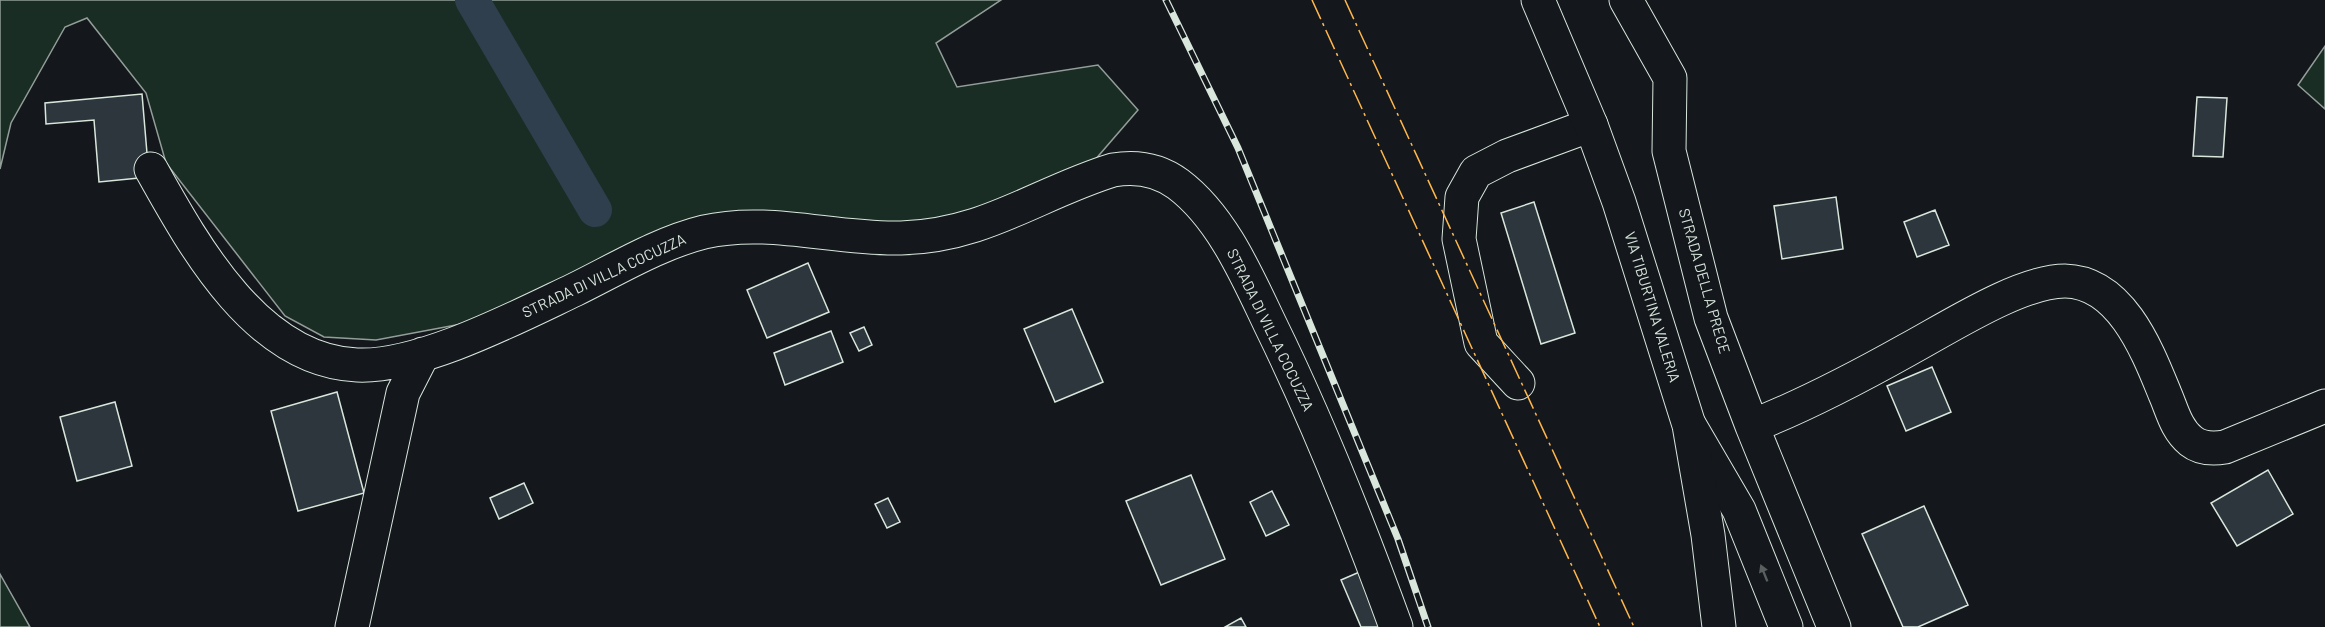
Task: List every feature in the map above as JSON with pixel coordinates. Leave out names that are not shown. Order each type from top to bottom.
[{"type":"street","name":"VIA TIBURTINA VALERIA","points":[[1538,0],[1591,125],[1631,238],[1689,425],[1708,535],[1719,627]]},
{"type":"street","name":"STRADA DELLA PRECE","points":[[1626,0],[1670,78],[1668,151],[1711,318],[1752,426],[1834,627]]},
{"type":"street","points":[[1518,382],[1481,343],[1459,239],[1462,197],[1476,172],[1507,156],[1591,125]]},
{"type":"street","name":"STRADA DI VILLA COCUZZA","points":[[151,170],[187,234],[220,280],[250,313],[281,337],[331,361],[356,365],[393,361],[423,354],[509,320],[656,251],[702,233],[738,227],[764,226],[881,237],[932,235],[988,222],[1113,170],[1128,168],[1158,173],[1177,183],[1203,209],[1231,250],[1253,289],[1303,392],[1396,627]]},
{"type":"street","points":[[1752,426],[1780,415],[1875,368],[2008,297],[2063,281],[2077,282],[2099,291],[2121,310],[2156,373],[2179,428],[2198,446],[2225,447],[2325,406]]},
{"type":"street","points":[[352,627],[403,393],[423,354]]},
{"type":"street","points":[[1689,425],[1740,510],[1786,627]]},
{"type":"green space","points":[[0,0],[1001,0],[936,43],[957,87],[1098,65],[1138,110],[1081,176],[940,223],[836,224],[750,213],[488,319],[376,340],[324,337],[285,316],[166,163],[146,93],[87,18],[65,27],[11,123],[0,169]]},
{"type":"green space","points":[[2325,46],[2325,109],[2298,85]]},
{"type":"green space","points":[[0,574],[30,627],[0,627]]},
{"type":"building","points":[[142,94],[149,177],[99,182],[94,120],[46,124],[45,103]]},
{"type":"building","points":[[2197,97],[2227,98],[2223,157],[2193,156]]},
{"type":"building","points":[[1836,197],[1843,249],[1782,259],[1774,206]]},
{"type":"building","points":[[1534,202],[1575,333],[1541,344],[1501,213]]},
{"type":"building","points":[[1935,210],[1949,245],[1917,257],[1904,222]]},
{"type":"building","points":[[808,263],[829,312],[767,338],[747,290]]},
{"type":"building","points":[[1072,309],[1103,382],[1055,402],[1024,329]]},
{"type":"building","points":[[864,327],[872,345],[859,351],[850,333]]},
{"type":"building","points":[[831,331],[843,362],[785,385],[774,353]]},
{"type":"building","points":[[1932,367],[1951,412],[1906,431],[1887,386]]},
{"type":"building","points":[[337,392],[364,493],[298,511],[271,411]]},
{"type":"building","points":[[115,402],[132,466],[77,481],[60,417]]},
{"type":"building","points":[[2268,470],[2293,514],[2237,546],[2211,503]]},
{"type":"building","points":[[1191,475],[1225,559],[1161,585],[1126,501]]},
{"type":"building","points":[[524,483],[533,503],[499,519],[490,498]]},
{"type":"building","points":[[1272,491],[1289,525],[1266,536],[1250,502]]},
{"type":"building","points":[[888,498],[900,522],[887,528],[875,504]]},
{"type":"building","points":[[1924,506],[1968,605],[1918,627],[1903,627],[1862,534]]},
{"type":"building","points":[[1364,570],[1383,627],[1361,627],[1341,580]]},
{"type":"building","points":[[1241,618],[1246,627],[1225,627]]},
{"type":"waterway","points":[[472,0],[595,210]]},
{"type":"railway","points":[[1166,0],[1238,148],[1398,539],[1428,627]]},
{"type":"power","points":[[1312,0],[1600,627]]},
{"type":"power","points":[[1345,0],[1634,627]]}]
